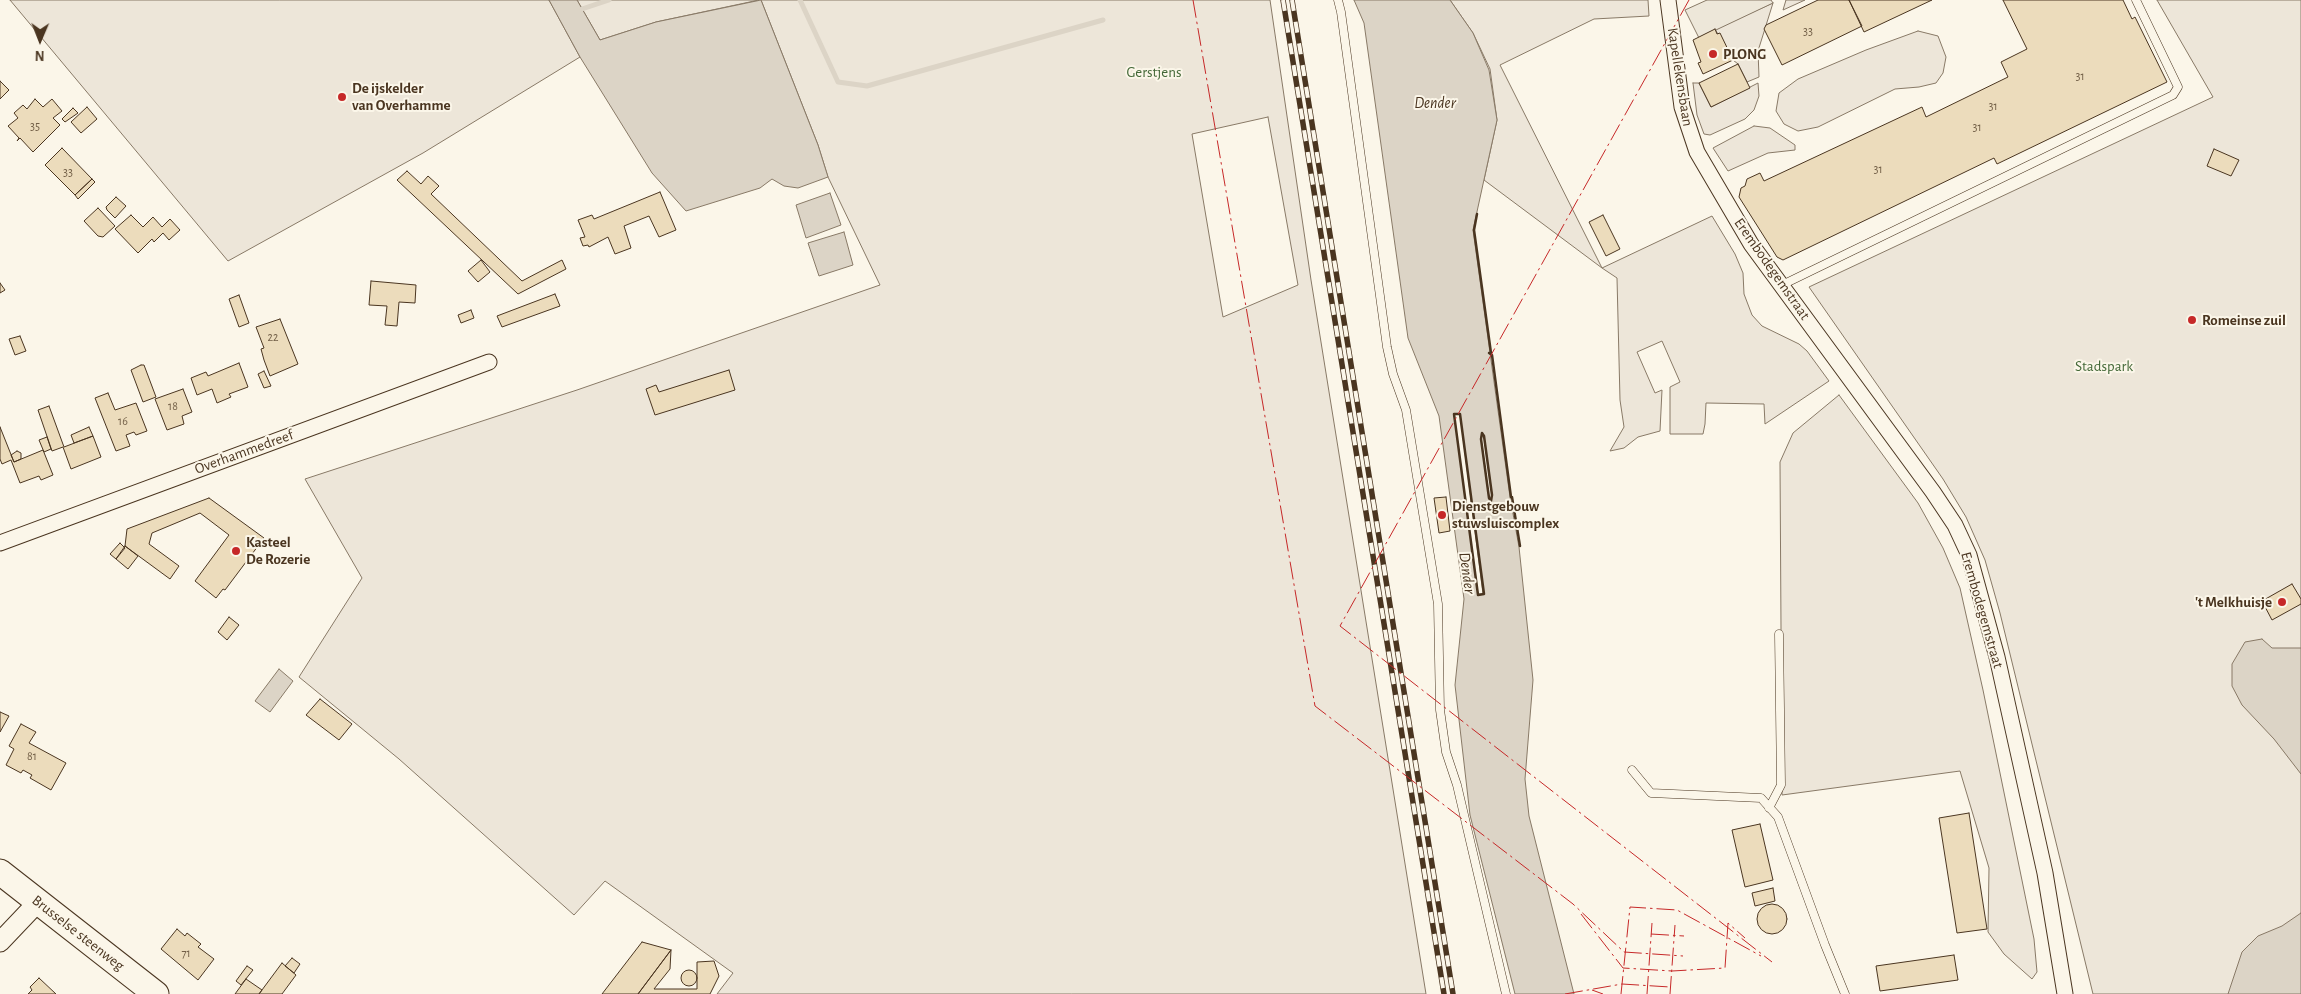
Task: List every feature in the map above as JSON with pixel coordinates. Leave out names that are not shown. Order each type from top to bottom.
[{"type":"main road","name":"Brusselse steenweg","points":[[0,872],[156,994]]},
{"type":"street","name":"Kapellekensbaan","points":[[1668,0],[1682,107],[1697,152]]},
{"type":"street","name":"Erembodegemstraat","points":[[1697,152],[1751,244],[1933,492],[1955,525],[1969,555],[1997,657],[2043,864],[2065,994]]},
{"type":"street","name":"Overhammedreef","points":[[0,543],[489,362]]},
{"type":"street","points":[[0,942],[38,902]]},
{"type":"lane","points":[[1338,0],[1387,347],[1406,410],[1438,604],[1440,710],[1446,752],[1457,785],[1506,994]]},
{"type":"lane","points":[[1782,285],[2173,95],[2178,87],[2136,0]]},
{"type":"lane","points":[[1769,808],[1781,785],[1779,634]]},
{"type":"lane","points":[[1632,770],[1651,793],[1761,798],[1778,817],[1845,994]]},
{"type":"green space","points":[[10,0],[549,0],[580,57],[423,153],[228,261]]},
{"type":"green space","points":[[577,0],[759,0],[656,22],[600,40]]},
{"type":"green space","name":"Gerstjens","points":[[761,0],[1270,0],[1311,280],[1426,994],[717,994],[733,973],[605,881],[574,915],[399,759],[299,677],[362,578],[305,479],[577,390],[880,285],[828,177],[818,145]],"holes":[[[1268,117],[1298,285],[1223,317],[1192,134]]]},
{"type":"green space","points":[[1450,0],[1648,0],[1649,16],[1594,19],[1500,65],[1602,268],[1484,180],[1497,120],[1490,69],[1473,33]]},
{"type":"green space","points":[[1786,0],[1805,0],[1783,10]]},
{"type":"green space","name":"Stadspark","points":[[2157,0],[2301,0],[2301,994],[2093,994],[2000,613],[1985,560],[1966,517],[1943,479],[1809,287],[2213,97]]},
{"type":"green space","points":[[1773,3],[1758,51],[1759,77],[1747,82],[1738,64],[1733,60],[1715,29]]},
{"type":"green space","points":[[1918,31],[1938,36],[1946,57],[1943,73],[1936,83],[1895,89],[1818,127],[1798,131],[1784,124],[1776,111],[1779,93],[1798,79],[1866,50]]},
{"type":"green space","points":[[1693,83],[1699,83],[1711,107],[1758,83],[1759,96],[1754,110],[1745,119],[1710,135],[1704,134],[1697,115]]},
{"type":"green space","points":[[1754,126],[1770,128],[1795,145],[1795,150],[1768,153],[1728,171],[1713,148]]},
{"type":"green space","points":[[1712,216],[1735,254],[1743,273],[1744,294],[1752,315],[1762,326],[1799,344],[1807,351],[1829,381],[1765,424],[1764,404],[1706,403],[1703,434],[1670,434],[1670,387],[1680,382],[1662,341],[1637,352],[1655,393],[1662,390],[1660,431],[1638,437],[1624,448],[1610,451],[1624,427],[1620,400],[1617,278],[1602,268]]},
{"type":"green space","points":[[1839,395],[1918,503],[1943,548],[1960,588],[2034,939],[2037,972],[2032,979],[2004,954],[1988,932],[1989,868],[1960,771],[1782,795],[1780,462],[1793,433]]},
{"type":"shaded area","points":[[1707,0],[1771,0],[1773,3],[1699,38],[1685,10]]},
{"type":"water","points":[[549,0],[577,0],[600,40],[656,22],[761,0],[818,145],[828,177],[798,188],[784,186],[772,179],[760,188],[686,211],[652,173],[580,57]]},
{"type":"water","name":"Dender","points":[[1354,0],[1450,0],[1473,33],[1489,70],[1497,120],[1473,230],[1510,497],[1519,547],[1533,680],[1525,779],[1529,816],[1574,994],[1515,994],[1470,815],[1455,685],[1464,599],[1439,416],[1408,338],[1364,23]],"holes":[[[1454,414],[1460,414],[1483,594],[1478,594]],[[1482,433],[1492,495],[1491,500],[1489,498],[1481,439]]]},
{"type":"water","points":[[830,193],[841,225],[806,238],[796,205]]},
{"type":"water","points":[[844,232],[853,265],[819,276],[808,243]]},
{"type":"water","points":[[2262,639],[2272,648],[2301,648],[2301,774],[2274,739],[2242,705],[2232,686],[2232,664],[2245,642]]},
{"type":"water","points":[[279,669],[293,681],[270,712],[255,701]]},
{"type":"water","points":[[2301,913],[2301,994],[2228,994],[2242,952],[2258,936],[2282,926]]},
{"type":"building","points":[[1818,0],[1849,0],[1862,26],[1782,65],[1764,29],[1766,25]]},
{"type":"building","points":[[1849,0],[1932,0],[1864,32]]},
{"type":"building","points":[[2003,0],[2123,0],[2132,19],[2135,17],[2167,82],[1997,164],[1994,158],[1783,260],[1777,257],[1739,197],[1741,188],[1745,186],[1747,179],[1760,173],[1764,181],[1922,107],[1926,117],[2008,77],[2001,62],[2027,49]]},
{"type":"building","name":"PLONG","points":[[1715,29],[1717,34],[1720,33],[1733,60],[1703,74],[1698,63],[1701,62],[1693,40]]},
{"type":"building","points":[[1738,64],[1750,88],[1711,107],[1699,83]]},
{"type":"building","points":[[0,81],[9,90],[0,99]]},
{"type":"building","points":[[35,99],[43,107],[52,99],[62,111],[53,118],[60,125],[33,152],[20,138],[17,141],[19,138],[8,126],[18,118],[14,113],[23,105],[27,109]]},
{"type":"building","points":[[87,107],[97,119],[81,133],[71,122]]},
{"type":"building","points":[[73,108],[78,113],[65,122],[62,119]]},
{"type":"building","points":[[62,148],[92,179],[75,195],[45,165]]},
{"type":"building","points":[[2214,149],[2239,160],[2231,176],[2207,166]]},
{"type":"building","points":[[407,171],[421,184],[428,176],[439,186],[431,194],[522,281],[562,260],[566,269],[518,294],[397,180]]},
{"type":"building","points":[[92,179],[95,182],[78,199],[75,195]]},
{"type":"building","points":[[660,192],[676,230],[659,237],[649,216],[624,226],[631,248],[615,254],[608,237],[589,247],[588,245],[583,246],[580,238],[585,237],[578,220],[592,215],[594,219]]},
{"type":"building","points":[[116,197],[126,206],[115,218],[106,207]]},
{"type":"building","points":[[98,208],[115,226],[103,237],[98,236],[84,221]]},
{"type":"building","points":[[131,215],[143,227],[153,217],[162,227],[170,219],[180,230],[169,240],[163,233],[154,242],[152,239],[138,253],[115,229]]},
{"type":"building","points":[[1603,215],[1620,249],[1606,256],[1589,222]]},
{"type":"building","points":[[481,260],[490,272],[478,282],[468,271]]},
{"type":"building","points":[[371,281],[416,285],[415,303],[399,302],[397,326],[385,325],[387,306],[369,305]]},
{"type":"building","points":[[0,283],[5,290],[0,293]]},
{"type":"building","points":[[555,294],[560,306],[502,327],[497,316]]},
{"type":"building","points":[[239,295],[249,323],[239,327],[229,299]]},
{"type":"building","points":[[471,310],[474,318],[461,323],[458,315]]},
{"type":"building","points":[[280,319],[298,364],[270,376],[261,349],[264,348],[256,327]]},
{"type":"building","points":[[20,336],[26,351],[15,355],[9,339]]},
{"type":"building","points":[[239,363],[248,387],[229,394],[231,397],[217,403],[212,389],[197,395],[191,378],[206,372],[208,376]]},
{"type":"building","points":[[144,365],[156,397],[143,402],[131,370]]},
{"type":"building","points":[[729,370],[735,390],[655,415],[646,389],[656,385],[659,392]]},
{"type":"building","points":[[264,371],[271,386],[264,388],[258,374]]},
{"type":"building","points":[[183,389],[192,412],[182,416],[184,424],[167,430],[155,399]]},
{"type":"building","points":[[108,393],[115,410],[136,403],[147,431],[136,435],[134,432],[126,435],[130,446],[116,451],[95,398]]},
{"type":"building","points":[[49,406],[64,447],[93,436],[101,457],[71,469],[63,447],[52,451],[38,410]]},
{"type":"building","points":[[0,427],[14,462],[43,450],[53,475],[41,480],[39,476],[20,483],[11,460],[2,464],[0,459]]},
{"type":"building","points":[[89,427],[93,436],[74,443],[71,435]]},
{"type":"building","points":[[47,437],[51,449],[44,452],[39,440]]},
{"type":"building","points":[[17,451],[21,453],[21,459],[14,462],[11,455]]},
{"type":"building","name":"Dienstgebouw stuwsluiscomplex","points":[[1446,497],[1450,531],[1439,533],[1434,498]]},
{"type":"building","name":"Kasteel De Rozerie","points":[[209,498],[264,538],[225,590],[223,589],[216,598],[195,581],[229,535],[200,513],[152,533],[149,544],[179,566],[170,579],[125,546],[127,529]]},
{"type":"building","points":[[120,543],[125,548],[116,559],[110,554]]},
{"type":"building","points":[[125,546],[138,556],[128,569],[116,559]]},
{"type":"building","name":"'t Melkhuisje","points":[[2292,584],[2301,599],[2301,604],[2272,620],[2262,601]]},
{"type":"building","points":[[229,617],[239,625],[227,640],[218,632]]},
{"type":"building","points":[[320,699],[352,724],[339,740],[306,715]]},
{"type":"building","points":[[0,712],[9,716],[0,732]]},
{"type":"building","points":[[21,724],[36,732],[29,743],[66,763],[51,790],[30,778],[32,775],[23,770],[21,773],[6,765],[14,749],[9,746]]},
{"type":"building","points":[[1969,813],[1987,929],[1957,933],[1939,818]]},
{"type":"building","points":[[1760,824],[1773,880],[1745,887],[1732,830]]},
{"type":"building","points":[[1773,888],[1775,901],[1755,906],[1752,893]]},
{"type":"building","points":[[1772,904],[1778,905],[1786,913],[1786,925],[1778,933],[1772,934],[1766,933],[1758,925],[1757,919],[1758,913],[1766,905]]},
{"type":"building","points":[[177,929],[185,936],[187,933],[201,944],[198,947],[214,959],[198,980],[161,949]]},
{"type":"building","points":[[642,942],[671,950],[638,994],[602,994]]},
{"type":"building","points":[[671,950],[670,969],[654,989],[697,989],[697,962],[714,961],[719,976],[710,994],[638,994]]},
{"type":"building","points":[[1954,955],[1958,980],[1880,991],[1876,966]]},
{"type":"building","points":[[292,958],[300,964],[294,973],[285,966]]},
{"type":"building","points":[[282,963],[296,975],[282,994],[259,994]]},
{"type":"building","points":[[247,966],[253,970],[241,985],[236,981]]},
{"type":"building","points":[[686,970],[692,970],[697,975],[695,984],[686,986],[681,981],[681,975]]},
{"type":"building","points":[[39,978],[56,994],[28,994],[32,990],[30,987]]},
{"type":"building","points":[[246,979],[262,990],[259,994],[235,994]]},
{"type":"waterway","points":[[582,9],[609,0]]},
{"type":"waterway","points":[[800,0],[838,82],[867,86],[1103,20]]},
{"type":"railway","points":[[1283,0],[1444,994]]},
{"type":"railway","points":[[1292,0],[1453,994]]},
{"type":"wall","points":[[1477,214],[1474,230],[1491,353],[1489,353],[1492,355],[1511,497],[1520,546]]},
{"type":"wall","points":[[1454,414],[1460,414],[1484,594],[1478,595],[1454,414]]},
{"type":"wall","points":[[1482,433],[1492,495],[1491,501],[1481,439],[1482,433]]},
{"type":"power","points":[[1193,0],[1315,706],[1573,904],[1624,952],[1683,956]]},
{"type":"power","points":[[1689,0],[1340,626],[1772,962]]},
{"type":"power","points":[[1621,994],[1630,907],[1677,910],[1761,956]]},
{"type":"power","points":[[1581,914],[1623,968],[1672,971],[1725,968],[1728,923],[1745,938]]},
{"type":"power","points":[[1647,994],[1652,923]]},
{"type":"power","points":[[1670,994],[1675,925]]},
{"type":"power","points":[[1651,934],[1684,936]]},
{"type":"power","points":[[1565,994],[1622,984],[1670,987]]},
{"type":"power","points":[[1592,990],[1603,994]]},
{"type":"place","name":"PLONG","points":[[1713,54]]},
{"type":"place","name":"De ijskelder van Overhamme","points":[[342,97]]},
{"type":"place","name":"Romeinse zuil","points":[[2192,320]]},
{"type":"place","name":"Dienstgebouw stuwsluiscomplex","points":[[1442,515]]},
{"type":"place","name":"Kasteel De Rozerie","points":[[236,551]]},
{"type":"place","name":"'t Melkhuisje","points":[[2282,602]]}]
